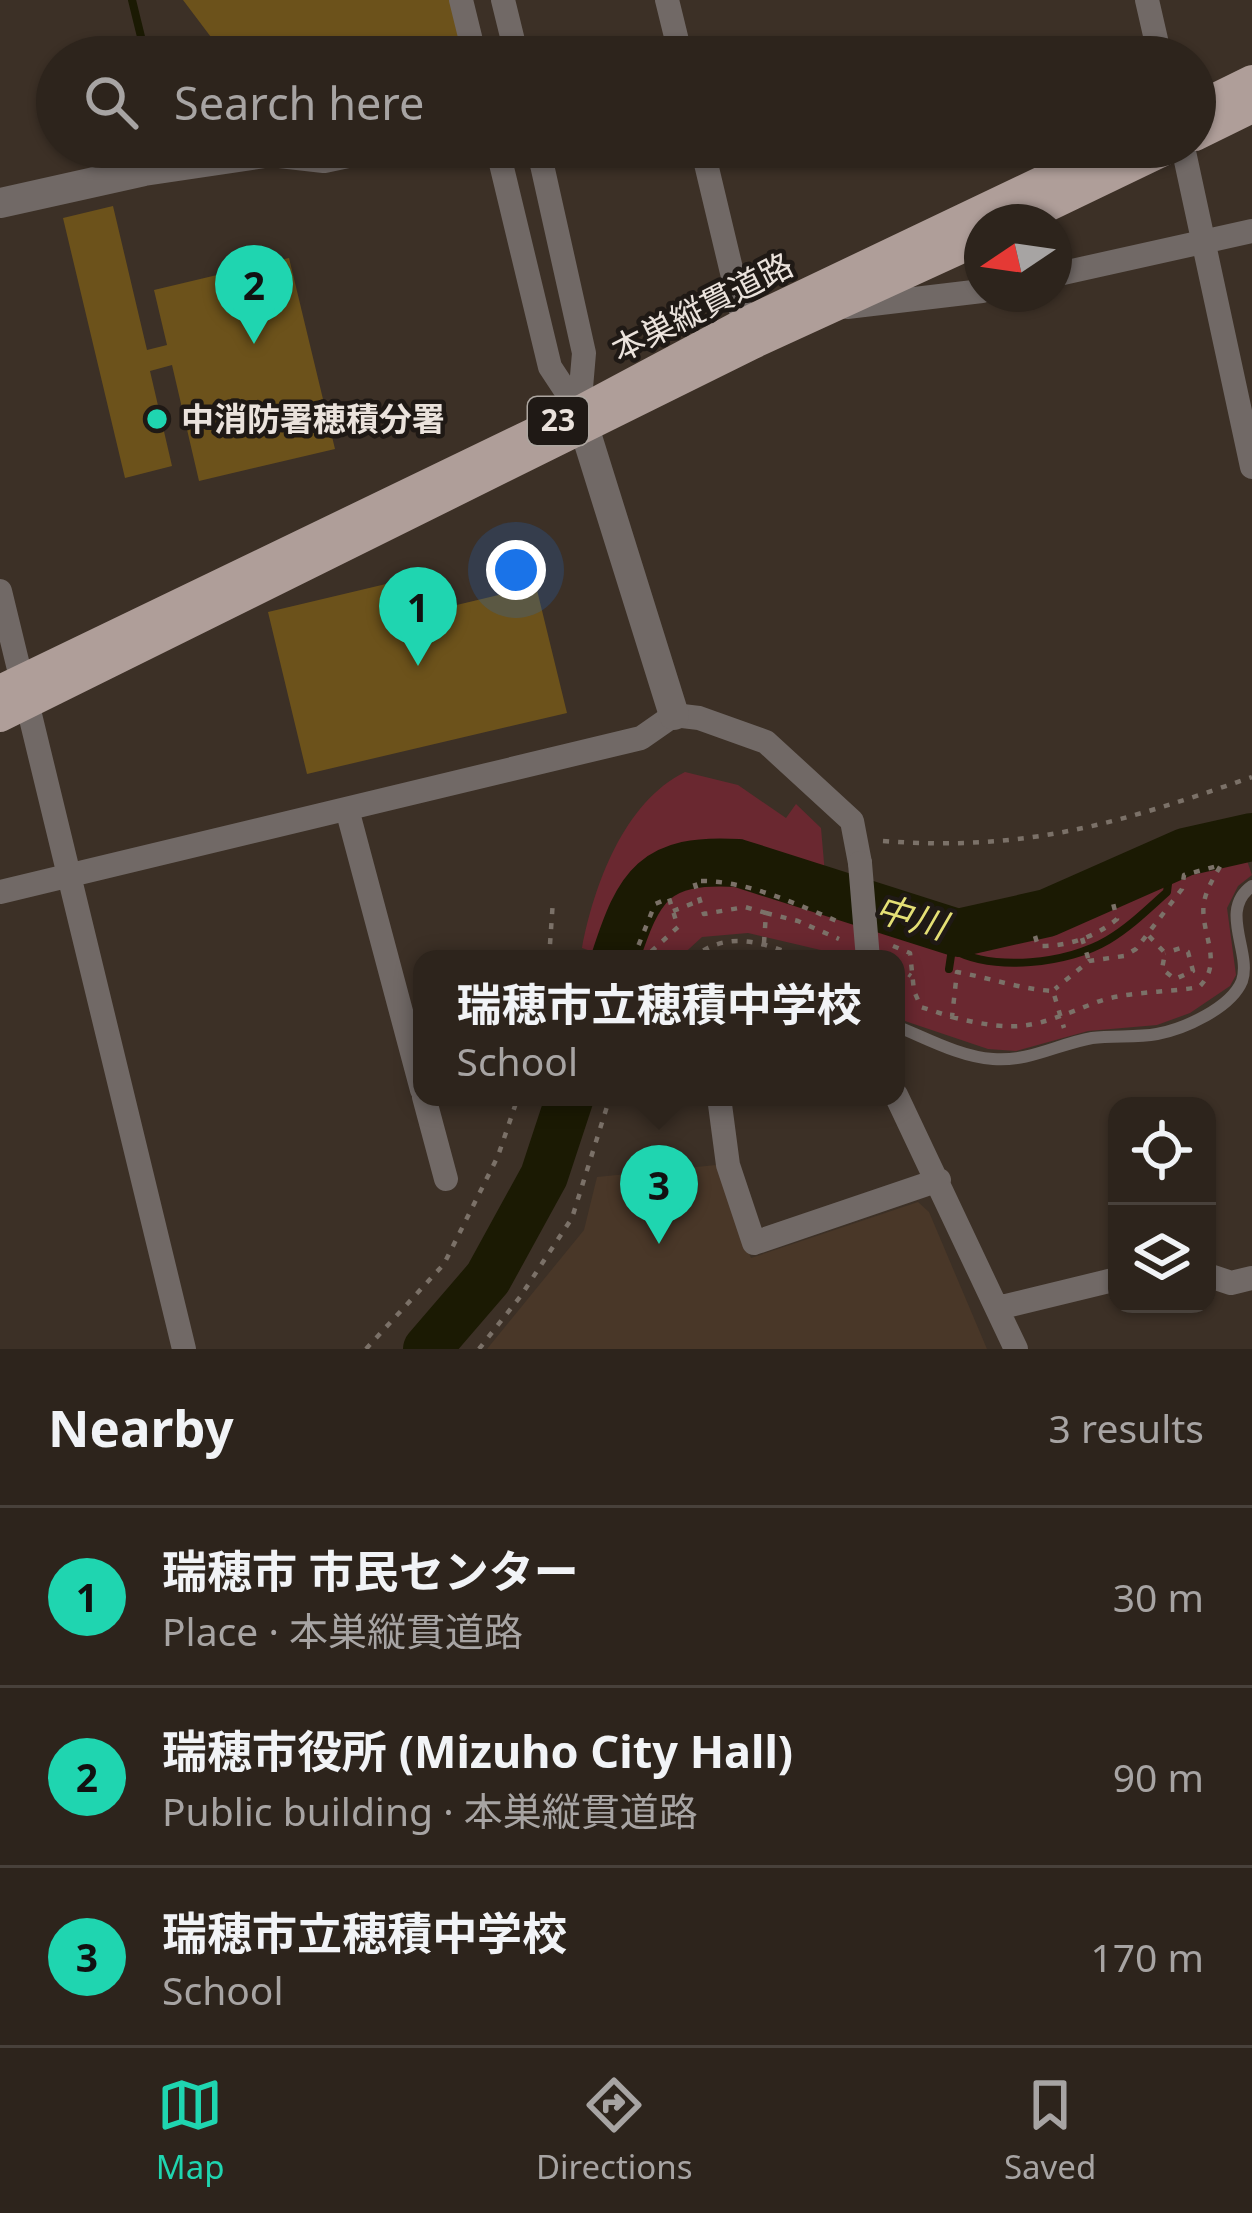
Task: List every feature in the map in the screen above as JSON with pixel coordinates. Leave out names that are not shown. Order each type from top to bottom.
[{"type":"main road","points":[[1216,98],[1252,80]]},
{"type":"main road","points":[[1216,126],[1252,108]]},
{"type":"main road","name":"本巣縦貫道路","points":[[583,421],[745,323],[1069,168]]},
{"type":"main road","points":[[1053,204],[1128,168]]},
{"type":"main road","name":"本巣縦貫道路","points":[[12,698],[583,421],[964,247]]},
{"type":"street","points":[[461,0],[470,36]]},
{"type":"street","points":[[503,0],[512,36]]},
{"type":"street","points":[[667,0],[676,36]]},
{"type":"street","points":[[1147,0],[1155,36]]},
{"type":"street","points":[[0,203],[164,168]]},
{"type":"street","points":[[502,168],[550,367],[583,421],[674,715]]},
{"type":"street","points":[[543,168],[584,353],[583,421]]},
{"type":"street","points":[[707,168],[745,323]]},
{"type":"street","points":[[1187,168],[1252,467]]},
{"type":"street","points":[[1072,271],[1252,231]]},
{"type":"street","points":[[836,309],[964,293]]},
{"type":"street","points":[[0,591],[12,698],[69,875],[184,1349]]},
{"type":"street","points":[[0,892],[640,738],[674,715],[766,742],[852,821],[867,950]]},
{"type":"street","points":[[347,808],[413,1056]]},
{"type":"street","points":[[426,1106],[446,1179]]},
{"type":"street","points":[[720,1106],[728,1165],[754,1243],[939,1180]]},
{"type":"street","points":[[902,1106],[1016,1349]]},
{"type":"street","points":[[1216,1278],[1231,1282],[1252,1277]]},
{"type":"street","points":[[998,1308],[1108,1281]]},
{"type":"lane","points":[[905,1029],[988,1059],[1018,1059],[1089,1039],[1159,1034],[1194,1021],[1237,991],[1246,976],[1237,908],[1244,891],[1252,886]]},
{"type":"path","points":[[858,851],[986,845],[1069,834],[1136,817],[1252,777]]},
{"type":"path","points":[[905,951],[910,953],[921,1007],[952,1017],[1001,1029],[1060,1017],[1097,1002],[1202,984],[1212,963],[1203,906],[1221,865],[1184,875],[1182,889],[1149,936],[1124,956],[1089,961],[1053,991],[957,973],[952,1017]]},
{"type":"path","points":[[841,940],[798,921],[745,907],[704,914],[694,881],[719,880],[856,930]]},
{"type":"path","points":[[637,950],[655,904],[668,898],[678,927],[653,950]]},
{"type":"path","points":[[550,950],[553,900]]},
{"type":"path","points":[[673,911],[699,901]]},
{"type":"path","points":[[1035,936],[1038,946],[1082,938],[1117,919],[1113,903]]},
{"type":"path","points":[[764,943],[766,913]]},
{"type":"path","points":[[1149,936],[1166,952]]},
{"type":"path","points":[[1082,938],[1089,961]]},
{"type":"path","points":[[702,950],[730,940],[782,950]]},
{"type":"path","points":[[892,946],[902,950]]},
{"type":"path","points":[[1166,952],[1180,948],[1188,952],[1193,961],[1190,974]]},
{"type":"path","points":[[1166,952],[1162,969],[1175,980],[1190,974]]},
{"type":"path","points":[[905,972],[912,977]]},
{"type":"path","points":[[1190,974],[1202,984]]},
{"type":"path","points":[[1053,991],[1069,1045]]},
{"type":"path","points":[[366,1349],[444,1264],[498,1156],[515,1106]]},
{"type":"path","points":[[479,1349],[572,1218],[607,1106]]},
{"type":"shaded area","points":[[685,772],[738,785],[786,818],[796,804],[821,828],[828,909],[944,944],[974,945],[1030,934],[1164,876],[1243,849],[1252,875],[1238,886],[1227,908],[1236,975],[1230,986],[1190,1013],[1157,1025],[1088,1031],[1016,1051],[988,1049],[905,1021],[905,950],[821,950],[748,933],[702,937],[688,950],[582,948],[615,848],[645,803]]},
{"type":"shaded area","points":[[716,1165],[751,1258],[918,1202],[929,1212],[987,1349],[487,1349],[584,1230],[597,1177]]},
{"type":"building","points":[[183,0],[451,0],[459,36],[210,36]]},
{"type":"building","points":[[113,206],[147,350],[167,345],[154,290],[289,258],[335,449],[199,481],[172,365],[150,371],[172,466],[125,478],[63,218]]},
{"type":"building","points":[[386,584],[394,620],[536,586],[567,713],[307,774],[268,612]]},
{"type":"waterway","points":[[132,0],[141,36]]},
{"type":"waterway","name":"中川","points":[[618,950],[642,895],[654,881],[687,865],[738,863],[958,933],[1047,913],[1185,852],[1252,837]]},
{"type":"waterway","points":[[949,969],[952,949],[988,961],[1030,962],[1073,955],[1108,940],[1167,892],[1171,859]]},
{"type":"waterway","name":"中川","points":[[427,1349],[488,1278],[544,1176],[567,1106]]},
{"type":"place","name":"瑞穂市役所 (Mizuho City Hall)","points":[[254,344]]},
{"type":"place","name":"中消防署穂積分署","points":[[157,419]]},
{"type":"place","name":"瑞穂市 市民センター","points":[[418,666]]},
{"type":"place","name":"瑞穂市立穂積中学校","points":[[659,1244]]}]
